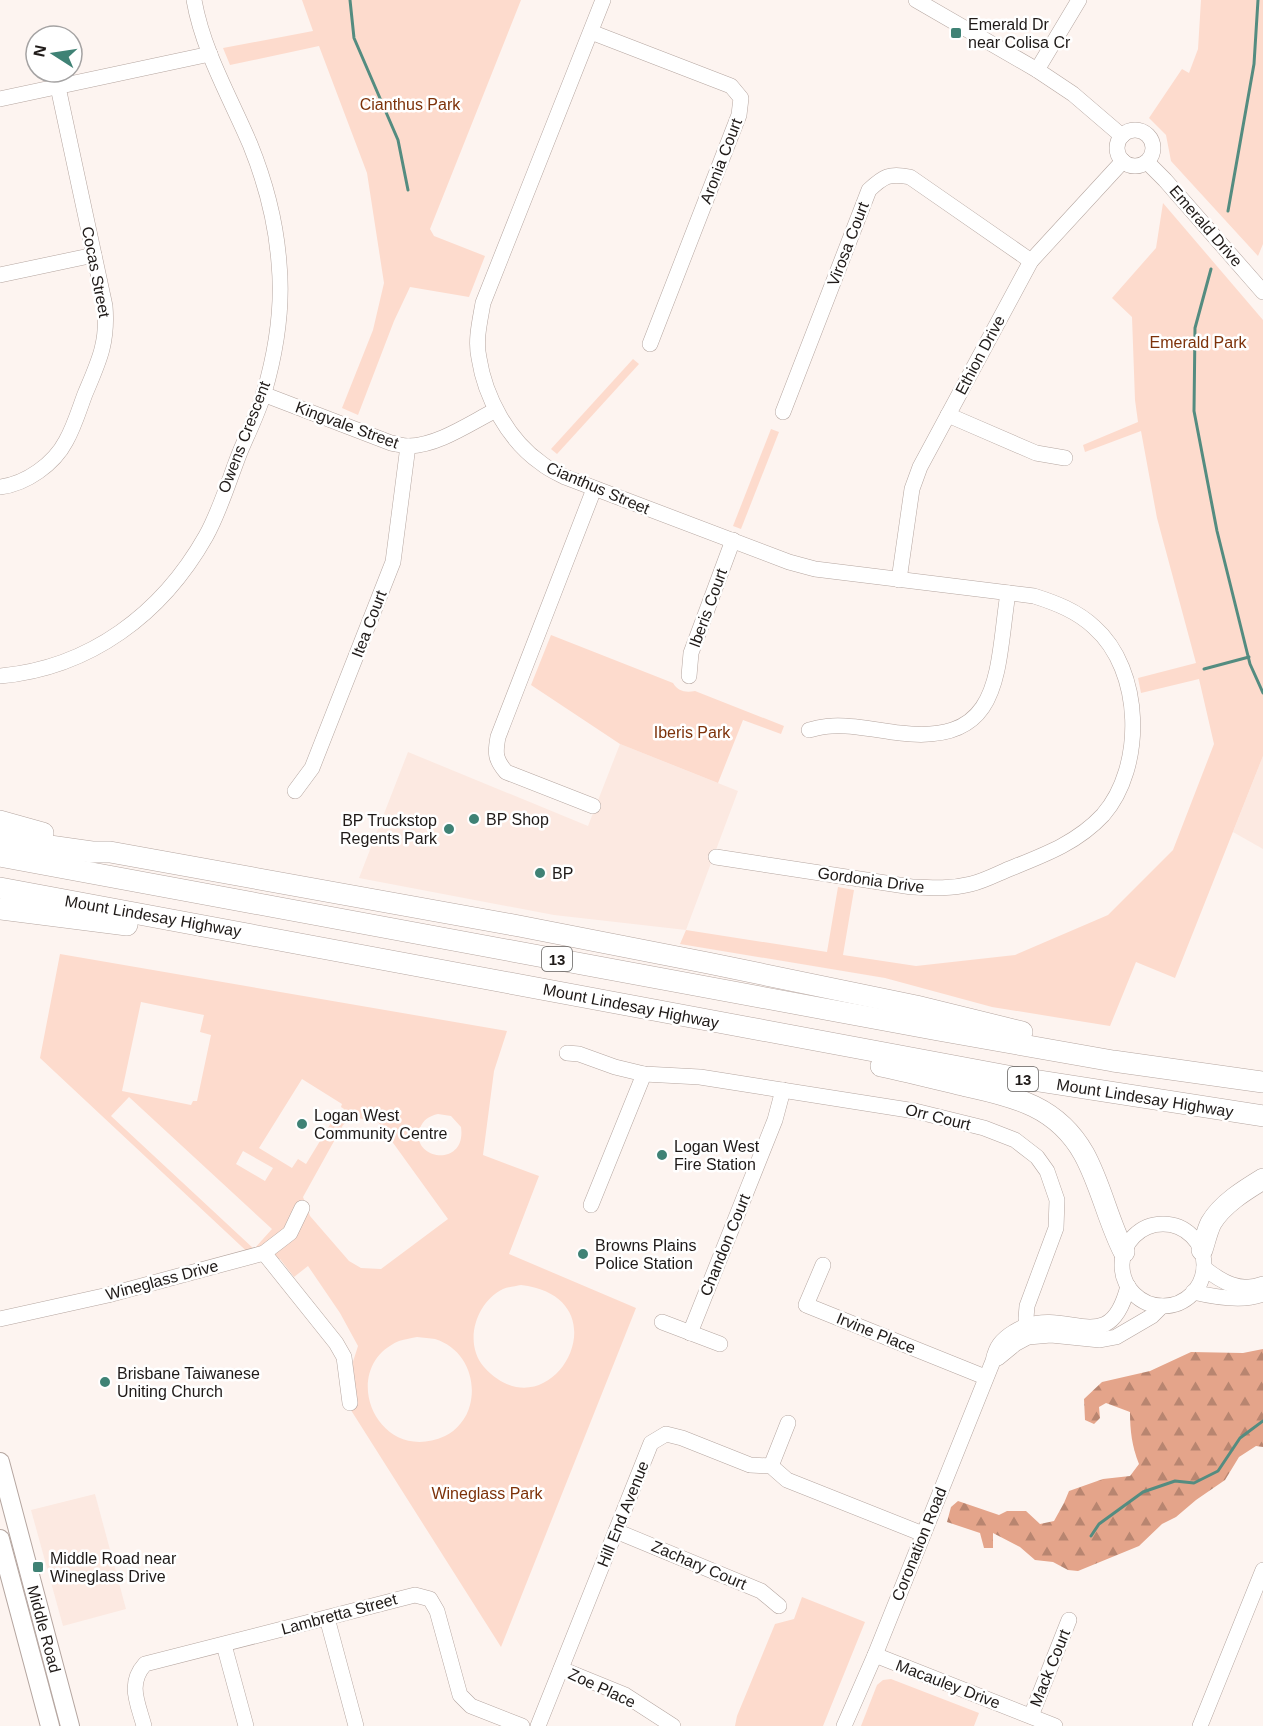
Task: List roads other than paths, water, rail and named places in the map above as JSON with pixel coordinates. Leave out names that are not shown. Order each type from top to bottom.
[{"type":"highway","points":[[0,821],[94,845],[110,852]]},
{"type":"highway","points":[[0,839],[92,852],[110,852],[519,926],[916,1006],[1083,1047],[1113,1061]]},
{"type":"highway","name":"Mount Lindesay Highway","points":[[0,856],[949,1032],[1113,1061],[1263,1082]]},
{"type":"highway","name":"Mount Lindesay Highway","points":[[0,888],[1013,1077],[1263,1116]]},
{"type":"highway","points":[[0,909],[141,927],[194,924]]},
{"type":"highway","points":[[784,1034],[819,1052],[1008,1095],[1041,1110],[1068,1132],[1083,1152],[1113,1232],[1124,1252]]},
{"type":"highway","points":[[1203,1259],[1210,1226],[1215,1217],[1241,1194],[1263,1179]]},
{"type":"main road","name":"Middle Road","points":[[0,1462],[70,1726]]},
{"type":"main road","name":"Middle Road","points":[[0,1539],[50,1726]]},
{"type":"street","name":"Owens Crescent","points":[[0,675],[37,669],[72,658],[106,642],[135,622],[161,599],[184,572],[207,534],[263,394],[273,351],[279,308],[279,263],[263,180],[250,144],[210,54],[194,0]]},
{"type":"street","name":"Cianthus Street","points":[[603,0],[483,303],[478,329],[478,357],[496,410],[515,438],[541,464],[565,477],[815,569],[899,580]]},
{"type":"street","points":[[916,0],[1037,70],[1073,94],[1122,136]]},
{"type":"street","points":[[1037,70],[1079,0]]},
{"type":"street","name":"Aronia Court","points":[[591,32],[731,86],[741,98],[739,115],[650,344]]},
{"type":"street","points":[[0,99],[210,54]]},
{"type":"street","name":"Cocas Street","points":[[0,487],[25,480],[48,464],[66,442],[101,354],[107,328],[105,306],[58,87]]},
{"type":"street","points":[[1138,131],[1148,136],[1153,152],[1147,162],[1132,166],[1123,161],[1118,152],[1122,136],[1138,131]]},
{"type":"street","name":"Ethion Drive","points":[[899,580],[912,489],[920,467],[1031,261],[1123,161]]},
{"type":"street","name":"Emerald Drive","points":[[1147,162],[1263,292]]},
{"type":"street","name":"Virosa Court","points":[[783,412],[869,190],[881,179],[894,174],[910,177],[1031,261]]},
{"type":"street","points":[[0,275],[94,255]]},
{"type":"street","name":"Kingvale Street","points":[[263,394],[391,443],[408,446],[424,444],[442,437],[496,410]]},
{"type":"street","points":[[948,415],[1036,453],[1065,458]]},
{"type":"street","name":"Itea Court","points":[[295,790],[312,768],[393,562],[408,446]]},
{"type":"street","points":[[593,806],[506,772],[496,761],[495,752],[498,737],[594,489]]},
{"type":"street","name":"Iberis Court","points":[[689,676],[691,653],[733,540]]},
{"type":"street","name":"Gordonia Drive","points":[[716,857],[912,887],[945,889],[973,884],[1060,848],[1084,834],[1104,814],[1118,792],[1128,767],[1132,743],[1130,692],[1110,646],[1095,628],[1074,612],[1034,596],[899,580]]},
{"type":"street","points":[[809,730],[834,725],[916,735],[938,735],[956,730],[974,719],[987,704],[994,686],[1008,593]]},
{"type":"street","name":"Orr Court","points":[[567,1053],[579,1054],[615,1067],[644,1074],[700,1077],[915,1111],[984,1128],[1015,1140],[1037,1157],[1047,1171],[1057,1200],[1058,1214],[1051,1244],[1027,1306],[1027,1331]]},
{"type":"street","points":[[591,1205],[644,1074]]},
{"type":"street","name":"Chandon Court","points":[[690,1333],[775,1120],[783,1089]]},
{"type":"street","name":"Wineglass Drive","points":[[0,1319],[116,1293],[264,1253],[290,1233],[302,1208]]},
{"type":"street","points":[[1203,1259],[1201,1281],[1184,1300],[1173,1305],[1162,1306],[1142,1300],[1128,1286],[1123,1276],[1124,1252],[1129,1242],[1137,1233],[1157,1224],[1168,1224],[1179,1226],[1189,1232],[1196,1240],[1203,1259],[1225,1283],[1236,1287],[1263,1284]]},
{"type":"street","points":[[264,1253],[336,1343],[344,1357],[350,1403]]},
{"type":"street","name":"Irvine Place","points":[[822,1265],[806,1305],[985,1377]]},
{"type":"street","points":[[1027,1331],[1041,1323],[1082,1327],[1100,1326],[1116,1317],[1128,1286]]},
{"type":"street","points":[[1193,1292],[1239,1299],[1251,1299],[1263,1294]]},
{"type":"street","points":[[1027,1331],[1107,1340],[1152,1316],[1162,1306]]},
{"type":"street","points":[[662,1322],[720,1344]]},
{"type":"street","name":"Coronation Road","points":[[844,1726],[875,1655],[985,1377],[993,1361],[1015,1344],[1027,1331]]},
{"type":"street","points":[[771,1466],[788,1423]]},
{"type":"street","name":"Hill End Avenue","points":[[538,1726],[651,1443],[666,1434],[750,1465],[771,1466],[788,1480],[923,1534]]},
{"type":"street","name":"Zachary Court","points":[[616,1531],[761,1591],[779,1606]]},
{"type":"street","points":[[1200,1726],[1263,1570]]},
{"type":"street","name":"Lambretta Street","points":[[144,1726],[134,1687],[136,1677],[145,1664],[415,1595],[430,1599],[437,1611],[460,1695],[464,1701],[471,1706],[522,1726]]},
{"type":"street","points":[[327,1617],[356,1726]]},
{"type":"street","name":"Mack Court","points":[[1031,1716],[1069,1620]]},
{"type":"street","points":[[224,1645],[246,1726]]},
{"type":"street","name":"Macauley Drive","points":[[875,1655],[1055,1726]]},
{"type":"street","name":"Zoe Place","points":[[561,1669],[625,1695],[674,1726]]},
{"type":"waterway","points":[[350,0],[354,38],[398,140],[408,190]]},
{"type":"waterway","points":[[1228,211],[1254,64],[1258,0]]},
{"type":"waterway","points":[[1211,269],[1195,328],[1194,411],[1217,531],[1250,664],[1263,693]]},
{"type":"waterway","points":[[1204,669],[1249,657]]},
{"type":"waterway","points":[[1091,1536],[1099,1524],[1143,1492],[1175,1481],[1194,1483],[1218,1471],[1240,1438],[1263,1421]]},
{"type":"place","name":"Emerald Dr near Colisa Cr","points":[[956,33]]},
{"type":"place","name":"BP Shop","points":[[474,819]]},
{"type":"place","name":"BP Truckstop Regents Park","points":[[449,829]]},
{"type":"place","name":"BP","points":[[540,873]]},
{"type":"place","name":"Logan West Community Centre","points":[[302,1124]]},
{"type":"place","name":"Logan West Fire Station","points":[[662,1155]]},
{"type":"place","name":"Browns Plains Police Station","points":[[583,1254]]},
{"type":"place","name":"Brisbane Taiwanese Uniting Church","points":[[105,1382]]},
{"type":"place","name":"Middle Road near Wineglass Drive","points":[[38,1567]]},
{"type":"park label","name":"Cianthus Park","points":[[410,104]]},
{"type":"park label","name":"Emerald Park","points":[[1198,342]]},
{"type":"park label","name":"Iberis Park","points":[[692,732]]},
{"type":"park label","name":"Wineglass Park","points":[[487,1493]]}]
